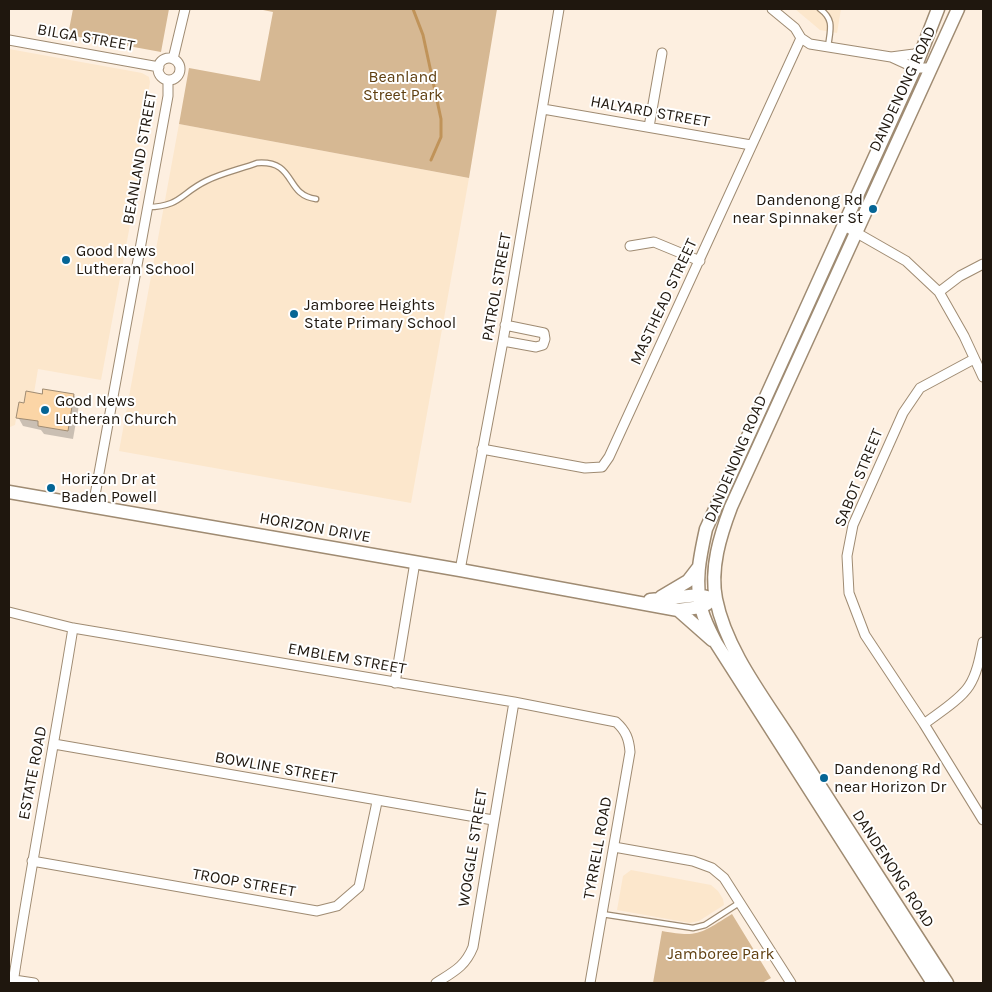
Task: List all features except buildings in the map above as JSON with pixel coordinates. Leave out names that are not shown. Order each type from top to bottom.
[{"type":"main road","name":"DANDENONG ROAD","points":[[933,983],[716,644],[700,601],[698,568],[706,529],[915,68],[938,9]]},
{"type":"main road","name":"DANDENONG ROAD","points":[[948,983],[727,638],[716,599],[716,556],[731,507],[958,9]]},
{"type":"main road","name":"HORIZON DRIVE","points":[[9,492],[415,562],[678,610],[700,601]]},
{"type":"main road","points":[[656,600],[688,582],[698,568]]},
{"type":"main road","name":"HORIZON DRIVE","points":[[615,598],[700,601],[716,599]]},
{"type":"main road","points":[[678,610],[716,644]]},
{"type":"street","points":[[173,59],[185,9]]},
{"type":"street","name":"PATROL STREET","points":[[460,570],[503,341],[559,9]]},
{"type":"street","points":[[772,9],[795,28],[801,38],[810,44],[891,57],[915,68],[931,68]]},
{"type":"street","name":"MASTHEAD STREET","points":[[482,449],[586,468],[602,467],[609,457],[700,261],[801,38]]},
{"type":"street","name":"BILGA STREET","points":[[9,40],[159,67]]},
{"type":"street","points":[[891,57],[914,54],[923,50]]},
{"type":"street","points":[[649,127],[662,53]]},
{"type":"street","points":[[173,59],[180,65],[180,73],[176,78],[168,80],[160,74],[159,67],[165,60],[173,59]]},
{"type":"street","name":"BEANLAND STREET","points":[[93,506],[168,96],[168,80]]},
{"type":"street","name":"HALYARD STREET","points":[[543,109],[751,145]]},
{"type":"street","points":[[843,225],[906,261],[939,292],[964,336],[983,377]]},
{"type":"street","points":[[630,246],[654,242],[700,261]]},
{"type":"street","points":[[939,292],[960,276],[983,264]]},
{"type":"street","points":[[503,341],[536,347],[543,345],[546,339],[544,333],[505,325]]},
{"type":"street","name":"SABOT STREET","points":[[974,359],[920,388],[903,413],[853,525],[847,556],[849,593],[865,635],[924,724],[983,820]]},
{"type":"street","points":[[395,683],[415,562]]},
{"type":"street","name":"EMBLEM STREET","points":[[9,612],[73,628],[514,702],[616,722]]},
{"type":"street","name":"ESTATE ROAD","points":[[14,982],[32,861],[73,628]]},
{"type":"street","points":[[924,724],[947,707],[968,687],[978,665],[983,642]]},
{"type":"street","name":"WOGGLE STREET","points":[[436,983],[456,971],[468,959],[473,947],[514,702]]},
{"type":"street","name":"TYRRELL ROAD","points":[[590,983],[630,752],[629,742],[624,730],[616,722]]},
{"type":"street","name":"BOWLINE STREET","points":[[54,744],[377,802],[493,820]]},
{"type":"street","name":"TROOP STREET","points":[[32,861],[317,911],[337,906],[359,887],[377,802]]},
{"type":"street","points":[[614,847],[693,861],[712,868],[724,878],[791,983]]},
{"type":"street","points":[[14,982],[34,983]]},
{"type":"lane","points":[[820,9],[827,14],[831,25],[828,46]]},
{"type":"lane","points":[[148,207],[168,206],[199,184],[265,162],[282,168],[298,191],[309,198],[316,199]]},
{"type":"lane","points":[[602,914],[693,928],[705,925],[739,903]]},
{"type":"shaded area","points":[[795,9],[841,9],[837,33],[820,30]]},
{"type":"shaded area","name":"Good News Lutheran School","points":[[9,49],[142,73],[149,77],[150,82],[139,149],[144,150],[101,380],[38,369],[34,393],[26,392],[24,403],[19,402],[15,425],[10,427],[9,427]]},
{"type":"shaded area","name":"Jamboree Heights State Primary School","points":[[179,124],[469,178],[411,503],[119,451]]},
{"type":"shaded area","points":[[631,870],[711,885],[718,891],[724,905],[699,921],[690,923],[617,910],[623,876]]},
{"type":"green space","points":[[73,9],[169,9],[161,52],[68,35]]},
{"type":"green space","name":"Beanland Street Park","points":[[258,9],[497,9],[469,178],[179,124],[189,68],[260,81],[273,12]]},
{"type":"green space","name":"Jamboree Park","points":[[732,914],[771,978],[762,983],[653,983],[662,931],[692,934],[706,930]]},
{"type":"waterway","points":[[413,9],[423,35],[441,119],[441,137],[431,160]]},
{"type":"place","name":"Dandenong Rd near Spinnaker St","points":[[873,209]]},
{"type":"place","name":"Good News Lutheran School","points":[[66,260]]},
{"type":"place","name":"Jamboree Heights State Primary School","points":[[294,314]]},
{"type":"place","name":"Good News Lutheran Church","points":[[45,410]]},
{"type":"place","name":"Horizon Dr at Baden Powell","points":[[51,488]]},
{"type":"place","name":"Dandenong Rd near Horizon Dr","points":[[824,778]]}]
